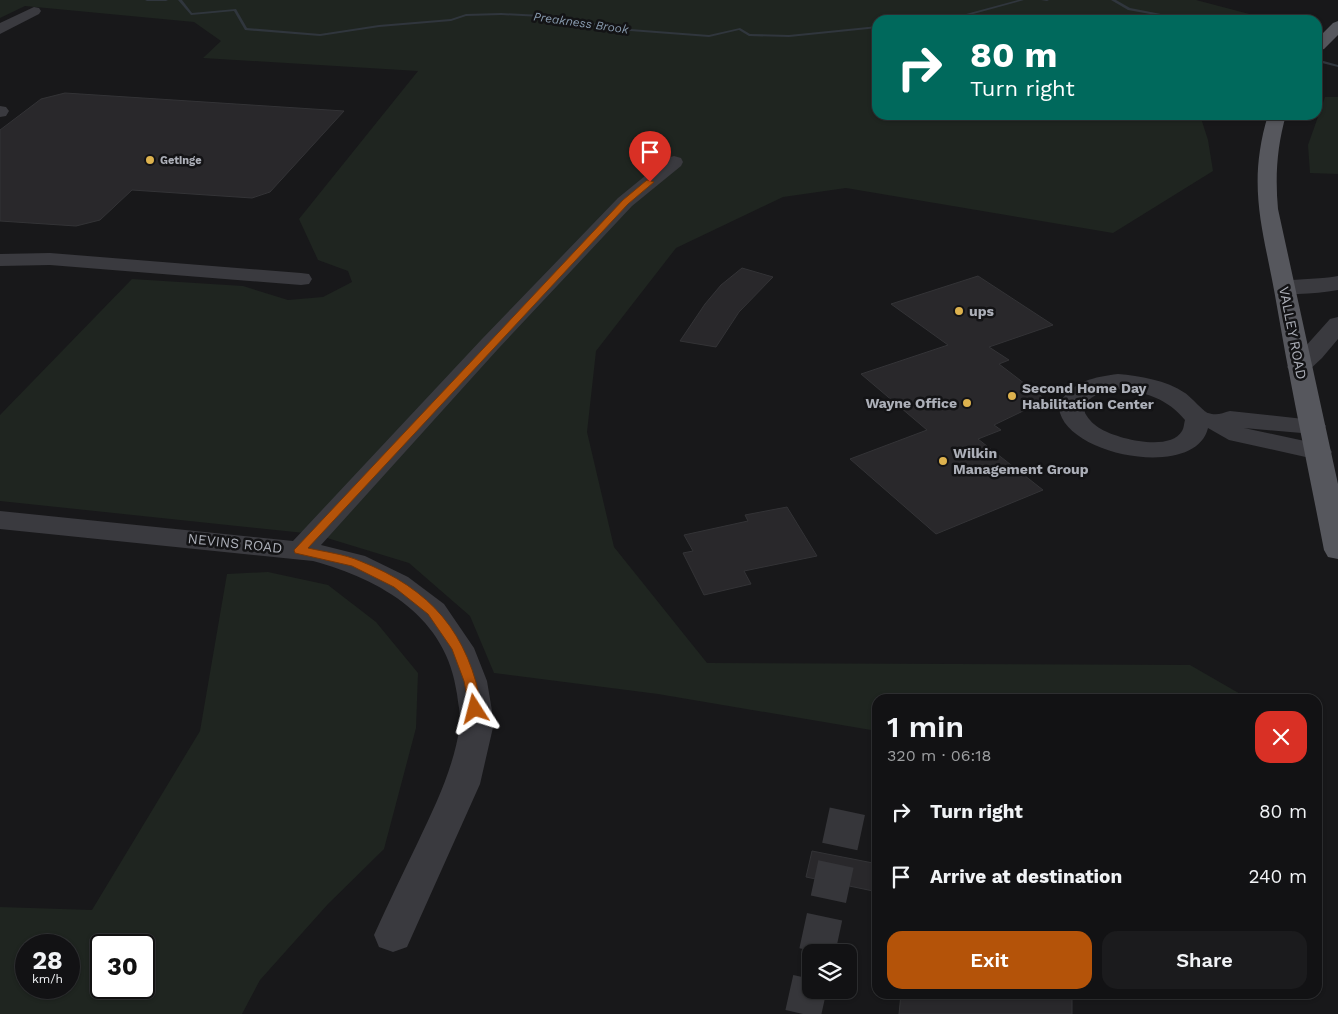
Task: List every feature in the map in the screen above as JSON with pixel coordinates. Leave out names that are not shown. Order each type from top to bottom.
[{"type":"main road","points":[[1322,42],[1338,26]]},
{"type":"main road","name":"VALLEY ROAD","points":[[1275,120],[1269,139],[1266,162],[1266,191],[1270,224],[1286,293],[1299,367],[1322,443],[1338,550]]},
{"type":"street","points":[[0,29],[34,11]]},
{"type":"street","points":[[300,550],[625,202],[674,162]]},
{"type":"street","points":[[0,260],[50,259],[301,279]]},
{"type":"street","points":[[1286,293],[1338,283]]},
{"type":"street","points":[[1286,293],[1338,301]]},
{"type":"street","points":[[1299,367],[1314,353],[1338,324]]},
{"type":"street","points":[[1207,421],[1238,435],[1322,443]]},
{"type":"street","name":"NEVINS ROAD","points":[[0,520],[300,550],[355,563],[398,584],[432,611],[458,648],[471,681],[478,723],[464,784],[393,935]]},
{"type":"shaded area","points":[[0,0],[1196,0],[1253,15],[872,15],[872,120],[1202,120],[1208,140],[1213,171],[1113,233],[846,188],[783,197],[676,248],[596,351],[587,432],[614,547],[707,663],[1190,665],[1240,694],[872,694],[872,730],[658,694],[494,673],[470,616],[409,563],[314,534],[0,501],[0,415],[132,279],[243,286],[288,300],[323,297],[352,282],[348,271],[318,260],[299,219],[418,71],[203,58],[221,41],[194,22],[25,6],[0,18]]},
{"type":"shaded area","points":[[1325,97],[1338,97],[1338,174],[1310,173],[1308,145],[1317,120],[1322,120],[1322,105]]},
{"type":"shaded area","points":[[268,572],[328,585],[376,622],[418,673],[416,728],[384,849],[328,904],[260,980],[242,1014],[0,1014],[0,907],[92,910],[200,731],[227,574]]},
{"type":"building","name":"Getinge","points":[[65,93],[344,111],[270,192],[252,198],[132,190],[100,220],[76,226],[0,221],[0,130],[41,99]]},
{"type":"building","points":[[742,268],[773,277],[739,312],[716,347],[680,341],[705,304],[721,285]]},
{"type":"building","name":"Wayne Office","points":[[978,276],[1053,325],[989,347],[1009,360],[999,364],[1046,400],[994,425],[1001,430],[978,439],[1043,490],[936,534],[850,459],[927,430],[861,374],[948,345],[891,304]]},
{"type":"building","points":[[787,507],[817,556],[744,571],[751,584],[704,595],[683,553],[693,551],[684,535],[748,521],[745,515]]},
{"type":"building","points":[[812,851],[872,863],[872,891],[806,877]]},
{"type":"building","points":[[900,999],[1072,999],[1072,1014],[899,1014]]},
{"type":"waterway","name":"Preakness Brook","points":[[147,0],[166,0]]},
{"type":"waterway","name":"Preakness Brook","points":[[180,0],[191,14],[235,10],[246,29],[320,35],[379,26],[451,20],[466,15],[501,14],[542,16],[575,24],[594,24],[617,29],[709,36],[740,29],[749,35],[789,36],[872,28]]},
{"type":"waterway","name":"Preakness Brook","points":[[966,15],[1022,0]]},
{"type":"waterway","name":"Preakness Brook","points":[[1113,0],[1129,9],[1162,15]]},
{"type":"waterway","name":"Preakness Brook","points":[[1322,62],[1338,66]]},
{"type":"tunnel","points":[[819,944],[850,799]]},
{"type":"tunnel","points":[[803,1014],[806,999]]},
{"type":"place","name":"Getinge","points":[[150,160]]},
{"type":"place","name":"ups","points":[[959,311]]},
{"type":"place","name":"Second Home Day Habilitation Center","points":[[1012,396]]},
{"type":"place","name":"Wayne Office","points":[[967,403]]},
{"type":"place","name":"Wilkin Management Group","points":[[943,461]]},
{"type":"route","points":[[475,709],[471,681],[458,648],[432,611],[398,584],[355,563],[300,550],[490,344],[625,202],[650,182]]}]
